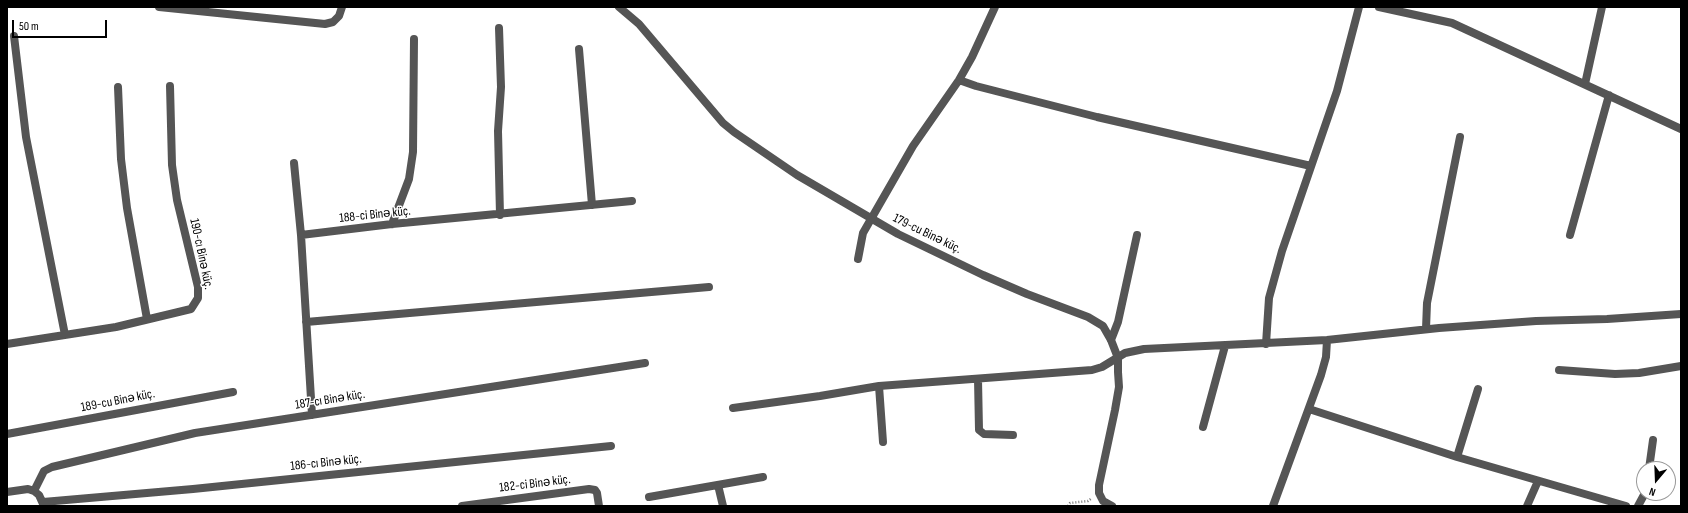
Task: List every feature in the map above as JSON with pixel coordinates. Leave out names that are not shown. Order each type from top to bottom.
[{"type":"street","points":[[159,7],[324,24],[334,22],[339,16],[342,7]]},
{"type":"street","name":"179-cu Binə küç.","points":[[619,7],[639,24],[719,118],[734,132],[797,175],[898,234],[983,275],[1027,294],[1088,317],[1103,326],[1111,340],[1118,358],[1119,387],[1098,485],[1099,493]]},
{"type":"street","points":[[858,259],[863,232],[913,146],[959,80],[972,57],[995,7]]},
{"type":"street","points":[[1266,344],[1271,291],[1282,251],[1337,91],[1359,7]]},
{"type":"street","points":[[1379,7],[1452,23],[1508,50],[1680,126]]},
{"type":"street","points":[[1584,84],[1602,7]]},
{"type":"street","points":[[499,28],[501,87],[498,155],[500,215]]},
{"type":"street","points":[[14,36],[26,137],[65,335]]},
{"type":"street","points":[[392,224],[405,191],[412,167],[414,39]]},
{"type":"street","points":[[579,49],[592,205]]},
{"type":"street","points":[[959,80],[976,86],[1098,117],[1311,166]]},
{"type":"street","name":"190-cı Binə küç.","points":[[7,344],[116,327],[191,309],[198,298],[198,287],[177,200],[172,165],[170,86]]},
{"type":"street","points":[[118,87],[121,160],[127,208],[147,319]]},
{"type":"street","points":[[1570,235],[1609,95]]},
{"type":"street","points":[[1426,328],[1427,303],[1460,137]]},
{"type":"street","points":[[294,163],[301,235],[312,415]]},
{"type":"street","name":"188-ci Binə küç.","points":[[301,235],[392,224],[500,215],[632,201]]},
{"type":"street","points":[[1111,340],[1118,322],[1137,235]]},
{"type":"street","points":[[306,322],[708,287]]},
{"type":"street","points":[[733,408],[879,386],[1092,370],[1102,367],[1125,353],[1144,349],[1266,344],[1327,340],[1426,328],[1681,314]]},
{"type":"street","points":[[1273,506],[1321,375],[1326,357],[1327,340]]},
{"type":"street","points":[[1203,427],[1225,346]]},
{"type":"street","name":"187-cı Binə küç.","points":[[34,491],[38,479],[44,471],[52,467],[194,433],[645,363]]},
{"type":"street","points":[[1559,370],[1639,373],[1681,366]]},
{"type":"street","points":[[978,379],[979,430],[984,434],[1013,435]]},
{"type":"street","points":[[879,386],[883,442]]},
{"type":"street","points":[[1457,457],[1478,389]]},
{"type":"street","name":"189-cu Binə küç.","points":[[7,434],[233,392]]},
{"type":"street","points":[[1309,409],[1457,457],[1626,506]]},
{"type":"street","points":[[1650,461],[1652,440]]},
{"type":"street","name":"186-cı Binə küç.","points":[[43,504],[611,446]]},
{"type":"street","points":[[649,497],[763,477]]},
{"type":"street","points":[[1527,506],[1538,481]]},
{"type":"street","points":[[718,485],[722,506]]},
{"type":"street","points":[[7,492],[28,489],[39,495],[43,504]]},
{"type":"street","name":"182-ci Binə küç.","points":[[462,506],[589,490],[595,490],[597,493],[599,506]]},
{"type":"street","points":[[1099,493],[1103,501],[1112,506]]},
{"type":"path","points":[[1068,506],[1070,503],[1088,501],[1099,493]]}]
